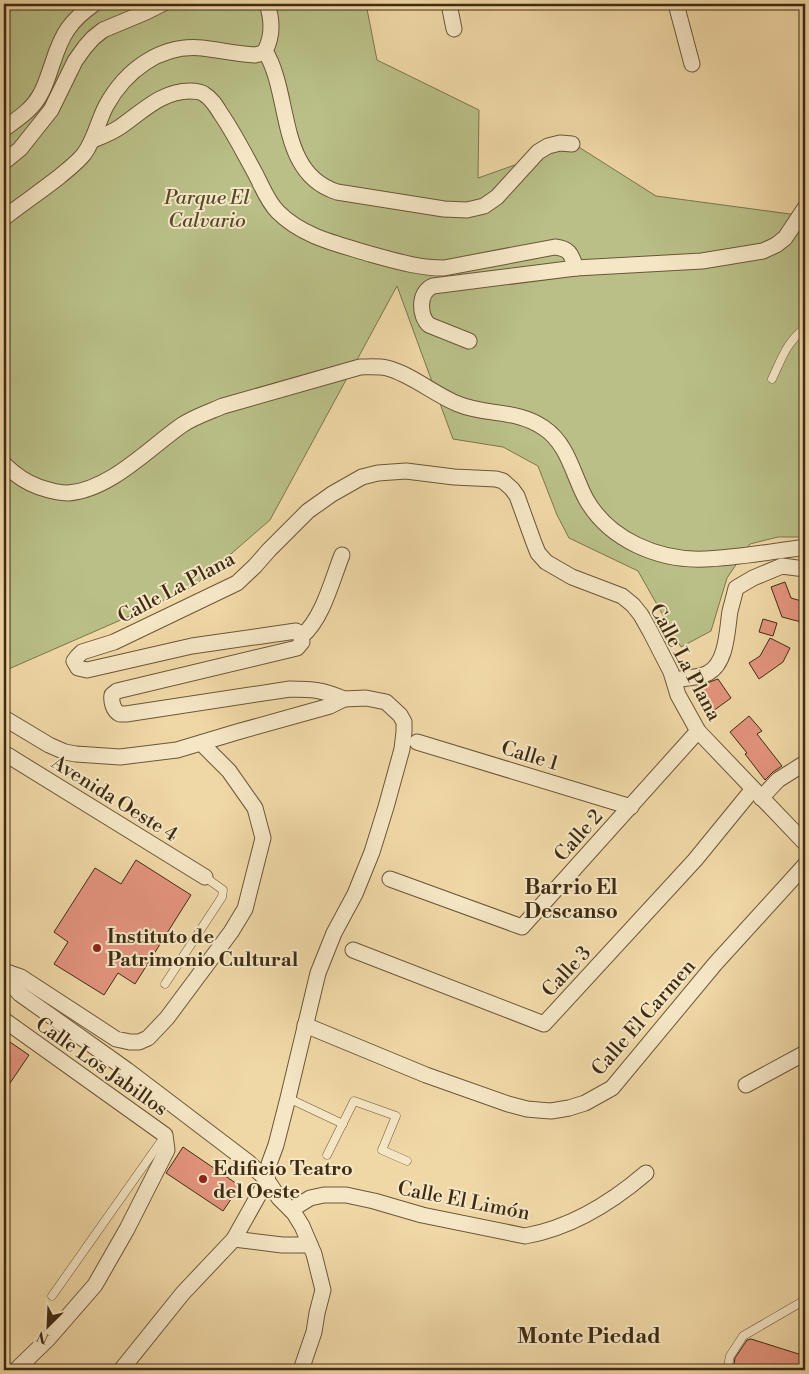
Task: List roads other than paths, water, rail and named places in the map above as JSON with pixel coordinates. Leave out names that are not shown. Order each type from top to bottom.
[{"type":"street","points":[[4,129],[29,110],[35,103],[41,94],[67,28],[94,4]]},
{"type":"street","points":[[4,162],[20,149],[51,110],[75,61],[93,38],[103,30],[162,4]]},
{"type":"street","points":[[4,218],[32,199],[83,155],[93,140],[105,108],[115,91],[142,63],[163,53],[180,49],[200,48],[255,55],[263,53],[271,36],[271,20],[267,4]]},
{"type":"street","points":[[449,4],[454,29]]},
{"type":"street","points":[[681,5],[692,64]]},
{"type":"street","points":[[265,51],[274,68],[292,143],[309,175],[318,184],[327,189],[444,209],[467,210],[484,206],[497,197],[538,152],[548,146],[560,143],[572,144]]},
{"type":"street","points":[[93,140],[109,134],[122,126],[160,98],[187,91],[198,92],[205,94],[215,103],[267,197],[278,212],[309,234],[327,242],[405,264],[427,268],[444,268],[555,247],[564,248],[571,255],[576,268]]},
{"type":"street","points":[[469,341],[424,321],[422,304],[423,296],[428,288],[576,268],[702,261],[763,251],[785,238],[805,208]]},
{"type":"street","points":[[4,464],[16,475],[28,482],[52,491],[69,493],[89,488],[108,480],[183,424],[206,413],[223,406],[360,367],[375,366],[397,372],[457,404],[481,410],[519,415],[546,429],[565,450],[586,499],[598,515],[611,530],[642,548],[679,557],[704,559],[805,548]]},
{"type":"street","name":"Calle La Plana","points":[[302,636],[300,632],[296,631],[280,632],[192,646],[88,670],[78,668],[74,661],[82,652],[114,642],[237,583],[256,566],[269,550],[308,511],[349,483],[362,477],[406,471],[454,477],[496,479],[503,481],[512,489],[538,553],[546,562],[572,578],[622,596],[633,605],[641,615],[671,672],[678,695],[698,732],[805,843]]},
{"type":"street","points":[[342,555],[317,618],[302,636],[300,646],[291,650],[117,691],[112,695],[112,698],[114,710],[120,714],[290,688],[312,688],[344,699]]},
{"type":"street","points":[[674,680],[706,674],[713,670],[718,663],[726,642],[730,611],[736,588],[753,578],[782,566],[805,569]]},
{"type":"street","points":[[4,718],[49,745],[65,752],[120,757],[177,750],[330,706],[344,699],[366,698],[386,702],[400,715],[404,722],[400,758],[372,852],[355,894],[324,956],[311,999],[288,1098],[269,1164],[267,1180],[234,1239],[183,1293],[121,1370]]},
{"type":"street","name":"Calle 2","points":[[390,879],[522,927],[698,732]]},
{"type":"street","name":"Calle 1","points":[[417,742],[631,807]]},
{"type":"street","points":[[4,970],[21,976],[116,1039],[140,1042],[148,1038],[167,1018],[231,932],[245,909],[262,838],[255,808],[230,771],[201,743]]},
{"type":"street","name":"Avenida Oeste 4","points":[[4,753],[205,877]]},
{"type":"street","points":[[757,794],[805,763]]},
{"type":"street","name":"Calle 3","points":[[353,950],[544,1024],[757,794]]},
{"type":"street","name":"Calle El Carmen","points":[[305,1025],[426,1075],[508,1104],[551,1111],[586,1103],[612,1088],[715,964],[805,865]]},
{"type":"street","points":[[4,977],[20,994],[127,1070],[248,1162],[267,1180],[279,1198],[291,1210],[302,1226],[314,1254],[322,1290],[314,1332],[301,1370]]},
{"type":"street","name":"Calle Los Jabillos","points":[[4,1020],[166,1143]]},
{"type":"street","points":[[746,1085],[805,1053]]},
{"type":"street","points":[[16,1370],[48,1338],[95,1285],[127,1229],[166,1143]]},
{"type":"street","name":"Calle El Limón","points":[[291,1210],[310,1198],[324,1195],[346,1196],[374,1201],[422,1215],[525,1236],[541,1234],[569,1223],[606,1204],[624,1192],[646,1173]]},
{"type":"street","points":[[234,1239],[282,1245],[310,1245]]},
{"type":"lane","points":[[772,379],[787,346],[805,328]]},
{"type":"lane","points":[[165,984],[222,897],[224,890],[205,877]]},
{"type":"lane","points":[[288,1098],[343,1124]]},
{"type":"lane","points":[[327,1155],[354,1100],[396,1116],[382,1150],[407,1161]]},
{"type":"lane","points":[[52,1296],[166,1143]]},
{"type":"lane","points":[[727,1370],[730,1356],[743,1336],[805,1300]]},
{"type":"place","name":"Instituto de Patrimonio Cultural","points":[[97,948]]},
{"type":"place","name":"Edificio Teatro del Oeste","points":[[203,1179]]},
{"type":"district","name":"Barrio El Descanso","points":[[571,899]]},
{"type":"district","name":"Monte Piedad","points":[[589,1335]]},
{"type":"park label","name":"Parque El Calvario","points":[[207,208]]}]
